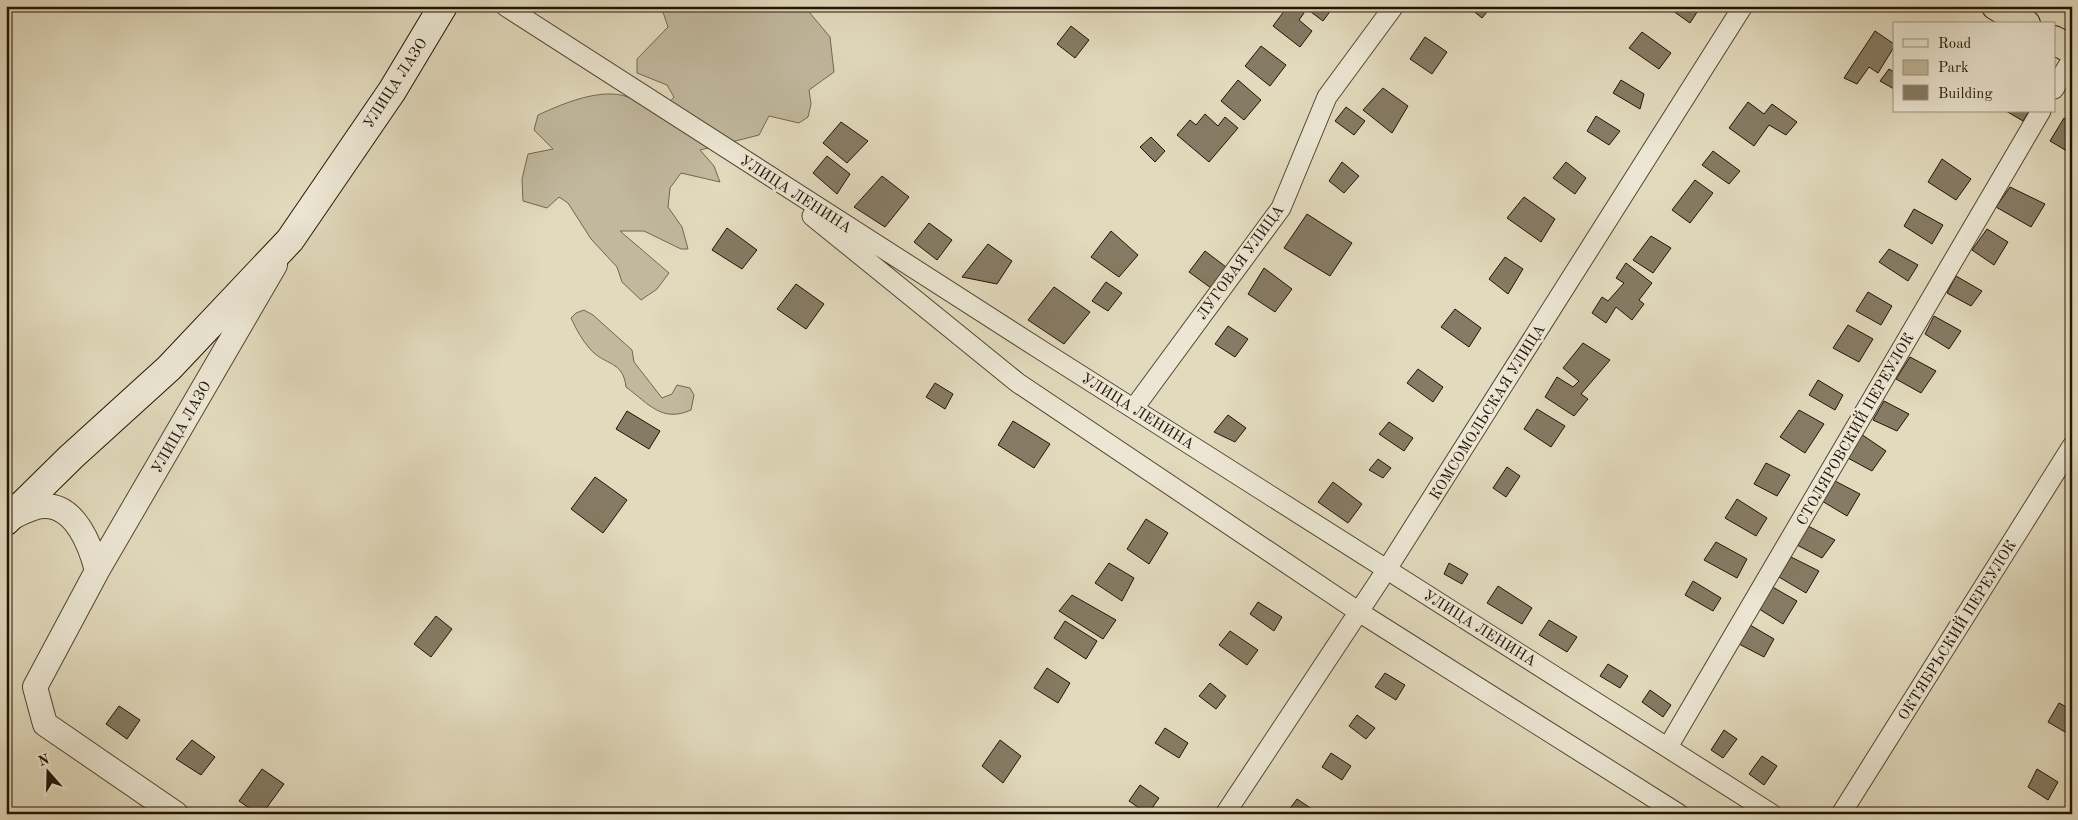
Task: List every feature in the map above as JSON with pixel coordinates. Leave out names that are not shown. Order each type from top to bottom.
[{"type":"highway","points":[[1996,6],[2023,22]]},
{"type":"highway","points":[[2056,41],[2072,50]]},
{"type":"main road","name":"УЛИЦА ЛАЗО","points":[[290,240],[392,91],[443,6]]},
{"type":"main road","points":[[7,520],[169,368],[290,240]]},
{"type":"street","name":"УЛИЦА ЛЕНИНА","points":[[505,6],[740,158],[1772,814]]},
{"type":"street","name":"ЛУГОВАЯ УЛИЦА","points":[[1134,408],[1281,208],[1327,98],[1394,6]]},
{"type":"street","name":"КОМСОМОЛЬСКАЯ УЛИЦА","points":[[1225,814],[1387,569],[1743,6]]},
{"type":"street","points":[[2056,86],[2072,59]]},
{"type":"street","name":"СТОЛЯРОВСКИЙ ПЕРЕУЛОК","points":[[1668,747],[2040,112]]},
{"type":"street","points":[[740,158],[1018,383],[1359,612],[1678,814]]},
{"type":"street","name":"УЛИЦА ЛАЗО","points":[[176,814],[45,724],[35,687],[97,571],[290,240]]},
{"type":"street","name":"ОКТЯБРЬСКИЙ ПЕРЕУЛОК","points":[[1841,814],[2072,446]]},
{"type":"street","points":[[7,520],[27,510],[44,506],[55,508],[76,524],[86,537],[92,550],[97,571]]},
{"type":"green space","points":[[661,6],[804,6],[830,37],[834,72],[809,90],[811,104],[808,117],[799,123],[769,116],[759,135],[700,150],[714,166],[720,182],[681,173],[670,188],[668,207],[682,227],[688,249],[681,249],[644,231],[620,231],[669,273],[657,289],[641,300],[622,282],[617,267],[591,239],[568,203],[559,197],[547,208],[523,201],[522,179],[528,154],[553,149],[534,130],[538,115],[582,98],[594,95],[617,94],[640,103],[658,115],[674,97],[667,85],[637,73],[637,59],[668,27]]},
{"type":"green space","points":[[584,310],[593,315],[632,350],[634,362],[662,398],[672,394],[677,385],[690,388],[694,395],[691,410],[672,414],[664,413],[656,410],[626,387],[621,372],[590,349],[577,330],[571,318],[576,313]]},
{"type":"building","points":[[1288,6],[1295,6],[1304,13],[1299,20],[1312,31],[1300,47],[1273,26]]},
{"type":"building","points":[[1303,6],[1334,6],[1323,21]]},
{"type":"building","points":[[1467,6],[1492,6],[1482,18]]},
{"type":"building","points":[[1666,6],[1701,6],[1690,23]]},
{"type":"building","points":[[1071,26],[1089,40],[1075,58],[1057,44]]},
{"type":"building","points":[[1875,31],[1893,43],[1893,49],[1878,73],[1869,67],[1857,84],[1844,78]]},
{"type":"building","points":[[1642,32],[1671,53],[1659,69],[1629,48]]},
{"type":"building","points":[[1425,37],[1447,52],[1432,74],[1410,59]]},
{"type":"building","points":[[1261,46],[1286,65],[1270,86],[1245,66]]},
{"type":"building","points":[[1889,69],[1893,71],[1893,88],[1880,81]]},
{"type":"building","points":[[1238,80],[1261,100],[1244,120],[1221,101]]},
{"type":"building","points":[[1621,80],[1644,94],[1640,109],[1613,93]]},
{"type":"building","points":[[1383,88],[1408,106],[1392,133],[1363,110]]},
{"type":"building","points":[[1748,102],[1764,114],[1772,104],[1797,122],[1786,135],[1769,125],[1754,146],[1729,128]]},
{"type":"building","points":[[1346,107],[1365,121],[1354,135],[1335,121]]},
{"type":"building","points":[[2008,112],[2028,112],[2023,121]]},
{"type":"building","points":[[1205,114],[1218,126],[1225,117],[1238,128],[1209,162],[1177,135],[1190,120],[1196,125]]},
{"type":"building","points":[[1596,116],[1620,131],[1609,145],[1587,131]]},
{"type":"building","points":[[2064,118],[2072,123],[2072,154],[2050,141]]},
{"type":"building","points":[[841,122],[868,141],[847,163],[823,143]]},
{"type":"building","points":[[1151,137],[1165,151],[1155,162],[1140,147]]},
{"type":"building","points":[[1713,151],[1740,171],[1729,184],[1702,165]]},
{"type":"building","points":[[827,156],[850,174],[837,194],[813,173]]},
{"type":"building","points":[[1942,159],[1971,179],[1956,200],[1928,182]]},
{"type":"building","points":[[1342,162],[1359,176],[1344,193],[1329,181]]},
{"type":"building","points":[[1566,162],[1586,178],[1575,194],[1553,178]]},
{"type":"building","points":[[882,176],[909,197],[885,227],[854,207]]},
{"type":"building","points":[[1695,180],[1713,193],[1690,223],[1672,210]]},
{"type":"building","points":[[2010,187],[2045,204],[2031,227],[1996,207]]},
{"type":"building","points":[[1524,197],[1555,219],[1541,242],[1507,218]]},
{"type":"building","points":[[1914,209],[1943,225],[1932,244],[1904,226]]},
{"type":"building","points":[[1307,214],[1352,243],[1330,276],[1284,248]]},
{"type":"building","points":[[929,223],[952,240],[937,260],[914,242]]},
{"type":"building","points":[[727,228],[757,250],[742,269],[712,250]]},
{"type":"building","points":[[1987,229],[2008,242],[1994,265],[1972,250]]},
{"type":"building","points":[[1111,231],[1138,255],[1119,277],[1091,257]]},
{"type":"building","points":[[1651,236],[1671,248],[1653,273],[1633,260]]},
{"type":"building","points":[[988,244],[1012,261],[997,284],[962,277]]},
{"type":"building","points":[[1889,249],[1918,265],[1908,281],[1879,262]]},
{"type":"building","points":[[1205,251],[1226,267],[1211,288],[1189,272]]},
{"type":"building","points":[[1505,257],[1523,269],[1508,294],[1489,279]]},
{"type":"building","points":[[1626,263],[1652,283],[1639,300],[1644,304],[1632,320],[1616,307],[1606,323],[1592,313],[1602,297],[1608,301],[1624,283],[1616,278]]},
{"type":"building","points":[[1264,268],[1292,289],[1275,312],[1248,294]]},
{"type":"building","points":[[1956,276],[1982,291],[1971,306],[1947,293]]},
{"type":"building","points":[[1106,282],[1122,293],[1108,311],[1092,301]]},
{"type":"building","points":[[796,284],[824,304],[806,329],[777,309]]},
{"type":"building","points":[[1054,287],[1090,312],[1064,344],[1028,320]]},
{"type":"building","points":[[1868,292],[1892,306],[1881,325],[1856,311]]},
{"type":"building","points":[[1455,309],[1481,328],[1469,347],[1441,327]]},
{"type":"building","points":[[1934,316],[1961,331],[1949,349],[1925,334]]},
{"type":"building","points":[[1848,325],[1873,339],[1859,362],[1833,348]]},
{"type":"building","points":[[1228,326],[1248,339],[1235,357],[1215,344]]},
{"type":"building","points":[[1583,343],[1610,360],[1581,394],[1588,399],[1574,416],[1545,397],[1557,377],[1573,387],[1579,381],[1563,368]]},
{"type":"building","points":[[1910,357],[1936,371],[1921,393],[1896,379]]},
{"type":"building","points":[[1418,369],[1443,387],[1433,402],[1407,383]]},
{"type":"building","points":[[1818,380],[1843,395],[1835,410],[1809,395]]},
{"type":"building","points":[[935,383],[953,394],[945,409],[926,397]]},
{"type":"building","points":[[1884,401],[1909,414],[1897,431],[1873,420]]},
{"type":"building","points":[[1537,409],[1565,426],[1551,447],[1524,429]]},
{"type":"building","points":[[1799,410],[1824,424],[1805,453],[1780,437]]},
{"type":"building","points":[[627,411],[660,431],[649,449],[616,429]]},
{"type":"building","points":[[1228,415],[1246,428],[1235,442],[1214,432]]},
{"type":"building","points":[[1013,421],[1050,444],[1034,468],[998,445]]},
{"type":"building","points":[[1389,422],[1413,438],[1404,451],[1379,434]]},
{"type":"building","points":[[1861,434],[1886,451],[1872,471],[1846,457]]},
{"type":"building","points":[[1378,459],[1391,468],[1383,478],[1369,470]]},
{"type":"building","points":[[1766,463],[1790,475],[1777,496],[1754,484]]},
{"type":"building","points":[[1507,467],[1520,476],[1506,497],[1493,488]]},
{"type":"building","points":[[595,477],[627,500],[603,533],[571,509]]},
{"type":"building","points":[[1835,481],[1860,494],[1847,516],[1822,501]]},
{"type":"building","points":[[1333,482],[1362,504],[1348,523],[1318,502]]},
{"type":"building","points":[[1737,499],[1767,518],[1756,536],[1725,518]]},
{"type":"building","points":[[1146,519],[1168,533],[1149,564],[1127,549]]},
{"type":"building","points":[[1808,526],[1835,540],[1822,558],[1797,545]]},
{"type":"building","points":[[1716,542],[1747,559],[1737,578],[1704,560]]},
{"type":"building","points":[[1791,557],[1819,571],[1806,593],[1779,577]]},
{"type":"building","points":[[1109,563],[1134,578],[1122,601],[1095,583]]},
{"type":"building","points":[[1449,563],[1468,574],[1462,584],[1444,574]]},
{"type":"building","points":[[1693,581],[1721,598],[1713,611],[1685,595]]},
{"type":"building","points":[[1769,585],[1797,601],[1783,624],[1756,607]]},
{"type":"building","points":[[1498,586],[1532,608],[1522,624],[1487,603]]},
{"type":"building","points":[[1072,595],[1116,620],[1103,639],[1059,611]]},
{"type":"building","points":[[1258,602],[1282,617],[1274,631],[1250,614]]},
{"type":"building","points":[[436,616],[452,629],[431,657],[414,644]]},
{"type":"building","points":[[1549,620],[1577,637],[1567,652],[1539,635]]},
{"type":"building","points":[[1065,621],[1097,641],[1086,659],[1054,638]]},
{"type":"building","points":[[1750,625],[1774,639],[1764,657],[1739,644]]},
{"type":"building","points":[[1230,631],[1258,650],[1247,665],[1219,645]]},
{"type":"building","points":[[1608,664],[1628,676],[1620,688],[1600,676]]},
{"type":"building","points":[[1047,668],[1070,683],[1058,703],[1034,688]]},
{"type":"building","points":[[1385,673],[1405,685],[1396,700],[1375,687]]},
{"type":"building","points":[[1210,683],[1226,696],[1216,709],[1199,696]]},
{"type":"building","points":[[1650,690],[1671,705],[1663,717],[1642,702]]},
{"type":"building","points":[[2059,703],[2072,710],[2072,736],[2048,722]]},
{"type":"building","points":[[119,706],[140,720],[127,739],[106,724]]},
{"type":"building","points":[[1357,715],[1375,728],[1366,739],[1349,726]]},
{"type":"building","points":[[1165,728],[1188,743],[1179,758],[1155,743]]},
{"type":"building","points":[[1724,730],[1737,739],[1723,758],[1711,750]]},
{"type":"building","points":[[192,740],[215,757],[201,775],[176,759]]},
{"type":"building","points":[[1000,740],[1021,756],[1003,783],[982,766]]},
{"type":"building","points":[[1331,753],[1351,766],[1342,780],[1322,767]]},
{"type":"building","points":[[1762,756],[1777,766],[1764,785],[1749,774]]},
{"type":"building","points":[[262,769],[284,784],[262,814],[258,814],[239,801]]},
{"type":"building","points":[[2037,769],[2058,782],[2048,800],[2028,787]]},
{"type":"building","points":[[1140,785],[1159,798],[1148,814],[1129,801]]},
{"type":"building","points":[[1297,799],[1312,809],[1308,814],[1292,814],[1288,811]]}]
